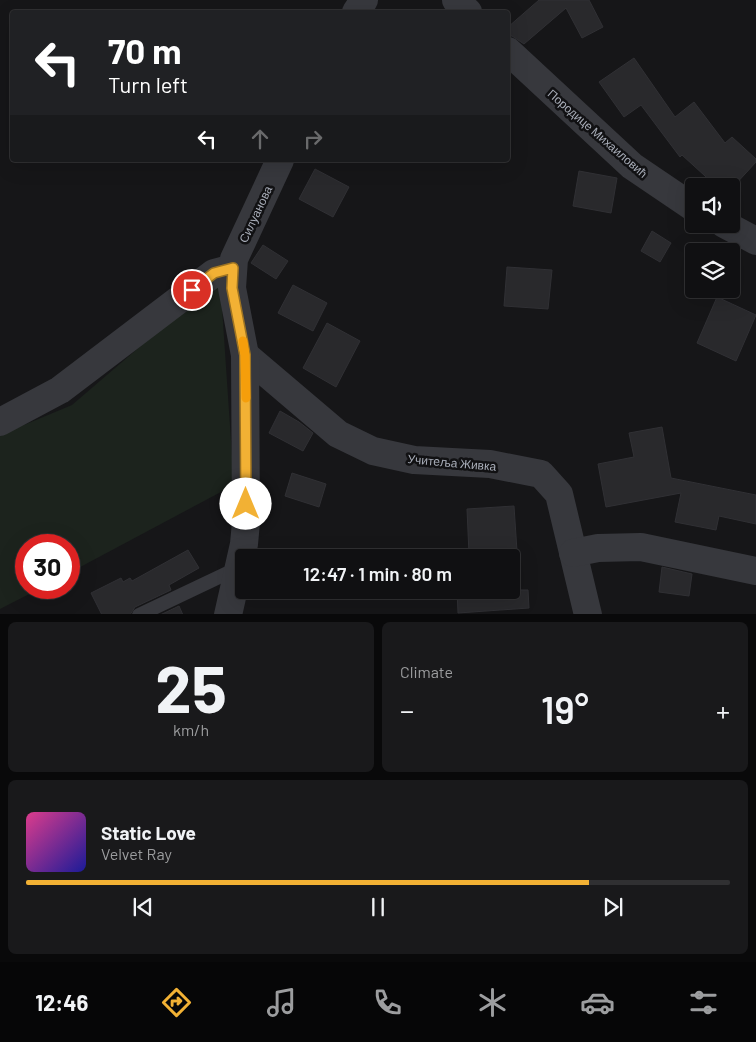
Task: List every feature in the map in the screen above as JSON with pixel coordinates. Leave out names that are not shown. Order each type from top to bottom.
[{"type":"street","points":[[456,0],[466,10]]},
{"type":"street","name":"Породице Михаиловић","points":[[510,53],[632,166],[685,202]]},
{"type":"street","name":"Силуанова","points":[[243,549],[246,522],[245,355],[232,288],[233,268],[234,259],[279,162]]},
{"type":"street","points":[[740,232],[756,241]]},
{"type":"street","points":[[0,422],[60,390],[214,273],[233,268]]},
{"type":"street","name":"Учитеља Живка","points":[[245,355],[338,434],[373,450],[414,460],[490,464],[541,474],[559,494],[588,614]]},
{"type":"street","points":[[573,553],[598,548],[641,547],[756,571]]},
{"type":"street","name":"Силуанова","points":[[228,614],[235,582]]},
{"type":"lane","points":[[139,614],[235,569]]},
{"type":"shaded area","points":[[220,278],[234,485],[80,567],[80,534],[15,534],[15,599],[20,599],[0,609],[0,435],[72,405]]},
{"type":"building","points":[[539,0],[589,0],[603,27],[582,38],[566,8],[524,44],[510,36],[510,25]]},
{"type":"building","points":[[634,58],[675,117],[694,102],[725,143],[732,137],[756,159],[756,162],[740,179],[707,178],[682,155],[680,157],[641,105],[624,117],[599,82]]},
{"type":"building","points":[[315,169],[349,187],[333,217],[299,199]]},
{"type":"building","points":[[579,171],[617,178],[611,213],[573,206]]},
{"type":"building","points":[[652,231],[671,243],[660,262],[641,251]]},
{"type":"building","points":[[263,245],[288,261],[276,279],[251,263]]},
{"type":"building","points":[[507,267],[552,270],[548,309],[504,306]]},
{"type":"building","points":[[293,285],[327,303],[313,331],[278,313]]},
{"type":"building","points":[[717,298],[756,315],[736,361],[697,343]]},
{"type":"building","points":[[327,323],[360,341],[336,387],[303,368]]},
{"type":"building","points":[[280,411],[313,433],[303,451],[269,433]]},
{"type":"building","points":[[662,427],[671,478],[756,495],[756,524],[719,516],[716,530],[675,522],[681,493],[606,507],[598,464],[634,457],[629,433]]},
{"type":"building","points":[[292,473],[326,484],[319,507],[285,496]]},
{"type":"building","points":[[514,506],[517,549],[469,549],[467,509]]},
{"type":"building","points":[[188,550],[199,568],[169,585],[171,590],[135,607],[131,614],[102,614],[91,593],[121,578],[123,582],[130,578],[132,581]]},
{"type":"building","points":[[662,567],[692,574],[689,596],[659,592]]},
{"type":"building","points":[[520,590],[528,590],[529,608],[458,613],[457,599],[520,599]]},
{"type":"building","points":[[179,606],[183,614],[162,614]]},
{"type":"slow traffic","points":[[243,341],[246,398]]},
{"type":"route","points":[[192,290],[214,273],[233,268],[232,288],[245,355],[246,504]]}]
